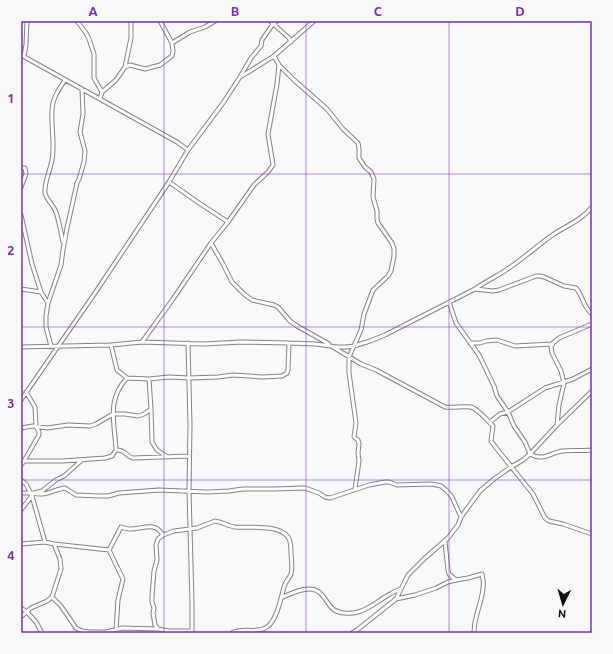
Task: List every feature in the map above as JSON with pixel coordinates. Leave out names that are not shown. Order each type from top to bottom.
[{"type":"street","points":[[27,21],[26,45],[22,55],[177,142],[188,150]]},
{"type":"street","points":[[77,21],[89,39],[94,54],[94,78],[102,92]]},
{"type":"street","points":[[100,99],[102,92],[116,80],[125,67],[131,38],[131,21]]},
{"type":"street","points":[[125,67],[130,66],[145,69],[160,64],[173,54],[172,43],[160,21]]},
{"type":"street","points":[[172,43],[190,32],[205,27],[215,21]]},
{"type":"street","points":[[270,21],[275,22],[291,42]]},
{"type":"street","points":[[240,77],[274,56],[314,21]]},
{"type":"street","points":[[21,398],[169,182],[188,150],[214,116],[251,58],[261,46],[262,40],[275,22]]},
{"type":"street","points":[[274,56],[279,65],[327,109],[343,129],[358,143],[359,158],[371,172],[374,179],[373,197],[377,210],[378,223],[392,243],[394,249],[391,271],[373,290],[364,314],[361,330],[349,357],[349,373],[356,423],[354,437],[358,440],[359,444],[359,461],[355,489]]},
{"type":"street","points":[[142,342],[211,243],[234,214],[254,185],[273,166],[268,134],[279,65]]},
{"type":"street","points":[[64,244],[56,213],[53,205],[47,199],[45,192],[52,159],[52,110],[55,98],[65,80]]},
{"type":"street","points":[[51,346],[46,327],[48,303],[61,265],[70,213],[84,162],[85,151],[80,132],[83,114],[82,89]]},
{"type":"street","points":[[21,168],[25,168],[26,171],[21,187]]},
{"type":"street","points":[[169,182],[228,222]]},
{"type":"street","points":[[21,347],[111,345],[142,342],[289,343],[346,347],[354,346],[385,334],[475,289],[484,282],[501,274],[552,235],[587,213],[592,207]]},
{"type":"street","points":[[21,215],[32,264],[41,292],[48,303]]},
{"type":"street","points":[[21,240],[27,241]]},
{"type":"street","points":[[211,243],[232,282],[252,300],[278,307],[290,321],[297,326],[349,357],[445,407],[475,408],[493,426],[491,441],[533,494],[544,516],[549,521],[592,534]]},
{"type":"street","points":[[475,289],[499,290],[536,276],[544,277],[564,286],[576,288],[585,306],[592,314]]},
{"type":"street","points":[[21,289],[41,292]]},
{"type":"street","points":[[449,302],[456,323],[479,355],[494,386],[497,396],[508,412],[530,454],[535,457],[542,457],[549,456],[560,451],[592,450]]},
{"type":"street","points":[[470,343],[497,340],[515,346],[552,344],[559,338],[592,324]]},
{"type":"street","points":[[52,597],[61,606],[76,628],[82,631],[106,632],[122,628],[192,632],[188,343]]},
{"type":"street","points":[[111,345],[117,370],[127,378],[149,379],[169,376],[189,378],[233,375],[262,377],[286,375],[288,370],[289,343]]},
{"type":"street","points":[[552,344],[552,354],[561,371],[564,383],[559,405],[557,425]]},
{"type":"street","points":[[490,422],[500,414],[508,412],[545,388],[564,383],[592,369]]},
{"type":"street","points":[[24,461],[82,460],[112,456],[116,450],[114,402],[116,393],[127,378]]},
{"type":"street","points":[[149,379],[152,442],[156,450],[166,456]]},
{"type":"street","points":[[352,633],[396,599],[406,579],[425,558],[454,531],[480,492],[494,479],[530,454],[592,391]]},
{"type":"street","points":[[21,465],[39,435],[36,426],[34,407],[26,392]]},
{"type":"street","points":[[21,428],[36,426],[47,428],[68,425],[90,426],[114,414],[138,416],[151,409]]},
{"type":"street","points":[[116,450],[119,449],[123,451],[130,458],[189,456]]},
{"type":"street","points":[[21,510],[32,494],[42,491],[56,480],[64,476],[82,460]]},
{"type":"street","points":[[21,480],[26,484],[32,494],[45,542]]},
{"type":"street","points":[[21,494],[43,494],[65,488],[76,495],[108,496],[119,493],[146,490],[189,490],[207,492],[243,489],[305,488],[330,498],[355,489],[385,482],[390,482],[397,485],[432,484],[441,486],[452,497],[462,517]]},
{"type":"street","points":[[158,629],[155,625],[152,596],[154,571],[157,560],[156,545],[158,539],[162,535],[182,529],[197,528],[215,521],[232,527],[262,528],[275,530],[284,534],[290,541],[292,567],[291,573],[284,584],[273,621],[263,629],[238,630],[232,633]]},
{"type":"street","points":[[116,630],[118,600],[123,580],[109,550],[121,526],[126,529],[153,527],[159,530],[162,535]]},
{"type":"street","points":[[445,541],[449,574],[456,580]]},
{"type":"street","points":[[21,544],[45,542],[109,550]]},
{"type":"street","points":[[21,617],[31,608],[47,601],[52,597],[61,569],[60,559],[54,544]]},
{"type":"street","points":[[396,599],[416,595],[456,580],[482,574],[482,596],[476,616],[474,633]]},
{"type":"street","points":[[281,598],[299,591],[312,589],[317,590],[322,594],[334,609],[342,613],[357,613],[401,589]]},
{"type":"street","points":[[21,608],[36,622],[42,633]]}]
